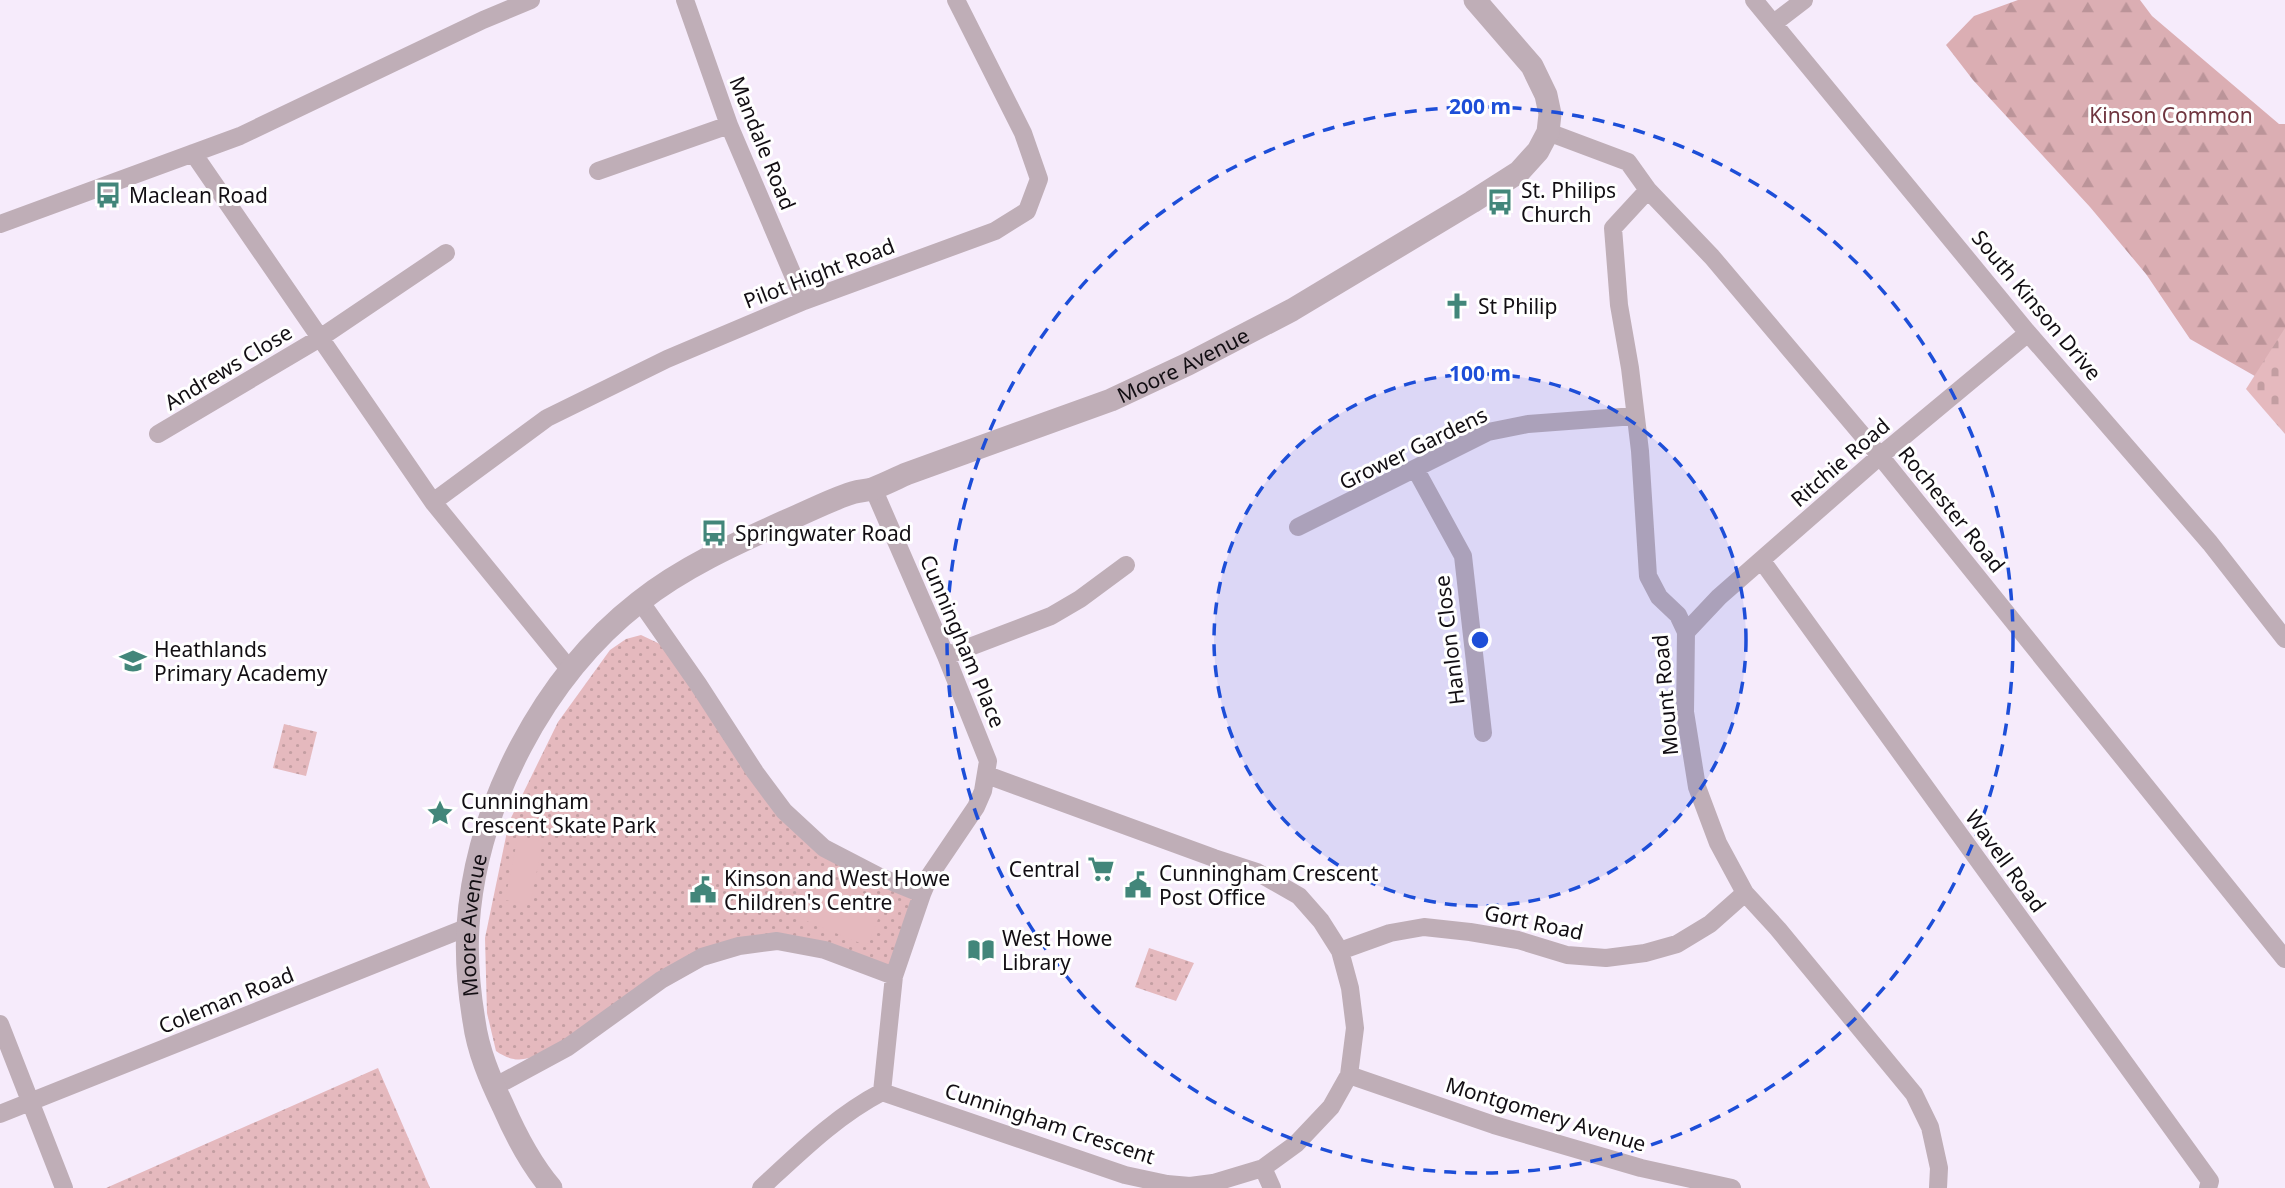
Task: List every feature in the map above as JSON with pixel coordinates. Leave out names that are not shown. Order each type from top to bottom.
[{"type":"street","points":[[0,225],[240,136],[483,20],[531,0]]},
{"type":"street","name":"Mandale Road","points":[[685,0],[729,125],[804,302]]},
{"type":"street","name":"Pilot Hight Road","points":[[433,502],[547,418],[667,359],[804,302],[995,231],[1027,211],[1039,179],[1023,133],[956,0]]},
{"type":"street","points":[[1475,0],[1532,66],[1546,95],[1550,114],[1548,132]]},
{"type":"street","name":"South Kinson Drive","points":[[1754,0],[2028,333],[2210,543],[2285,639]]},
{"type":"street","points":[[1774,23],[1804,0]]},
{"type":"street","points":[[598,171],[729,125]]},
{"type":"street","name":"Rochester Road","points":[[1548,132],[1628,162],[1648,190],[1713,257],[1880,456],[2285,960]]},
{"type":"street","name":"Moore Avenue","points":[[551,1188],[533,1167],[483,1059],[474,1023],[468,927],[473,885],[499,794],[520,749],[570,670],[640,601],[678,576],[747,538],[848,494],[873,488],[1111,400],[1281,316],[1519,172],[1538,151],[1548,132]]},
{"type":"street","points":[[193,153],[433,502],[570,670]]},
{"type":"street","name":"Mount Road","points":[[1648,190],[1613,228],[1619,305],[1640,451],[1648,576],[1659,597],[1678,615],[1686,632],[1685,712],[1697,787],[1718,844],[1745,893],[1914,1094],[1930,1127],[1939,1168],[1938,1188]]},
{"type":"street","name":"Andrews Close","points":[[158,434],[320,338],[446,253]]},
{"type":"street","name":"Ritchie Road","points":[[1686,632],[1719,597],[1880,456],[2028,333]]},
{"type":"street","name":"Grower Gardens","points":[[1298,527],[1488,432],[1528,424],[1635,416]]},
{"type":"street","name":"Hanlon Close","points":[[1416,470],[1463,556],[1483,733]]},
{"type":"street","name":"Cunningham Place","points":[[873,488],[988,761],[987,775]]},
{"type":"street","name":"Wavell Road","points":[[1762,561],[2210,1181],[2208,1188]]},
{"type":"street","points":[[946,656],[1051,616],[1080,599],[1126,565]]},
{"type":"street","points":[[640,601],[784,811],[824,848],[877,876],[922,894]]},
{"type":"street","points":[[761,1188],[815,1138],[860,1103],[882,1092],[894,976],[930,875],[976,807],[987,775]]},
{"type":"street","name":"Cunningham Crescent","points":[[882,1092],[1085,1163],[1125,1175],[1191,1186],[1213,1183],[1263,1168],[1296,1144],[1331,1107],[1349,1075],[1355,1028],[1350,988],[1340,951],[1321,921],[1299,896],[1257,872],[987,775]]},
{"type":"street","name":"Gort Road","points":[[1340,951],[1390,933],[1424,928],[1518,940],[1567,955],[1606,958],[1645,953],[1676,944],[1710,924],[1745,893]]},
{"type":"street","name":"Coleman Road","points":[[0,1114],[468,927]]},
{"type":"street","points":[[494,1087],[568,1047],[661,980],[702,957],[739,946],[777,941],[825,950],[894,976]]},
{"type":"street","points":[[0,1024],[64,1188]]},
{"type":"street","name":"Montgomery Avenue","points":[[1349,1075],[1507,1129],[1642,1168],[1732,1188]]},
{"type":"street","points":[[1263,1168],[1272,1188]]},
{"type":"green space","name":"Kinson Common","points":[[2018,0],[2140,0],[2152,16],[2279,124],[2285,124],[2285,345],[2260,379],[2190,339],[2146,274],[2090,207],[1973,80],[1946,45],[1974,16]]},
{"type":"green space","points":[[2285,328],[2285,434],[2246,389]]},
{"type":"green space","points":[[641,635],[660,644],[824,848],[922,894],[894,976],[825,951],[739,946],[557,1047],[526,1059],[512,1059],[496,1051],[487,1013],[485,938],[509,822],[558,722],[610,650],[626,639]]},
{"type":"green space","points":[[284,724],[317,732],[306,776],[273,768]]},
{"type":"green space","points":[[518,836],[543,841],[530,905],[505,900]]},
{"type":"green space","points":[[811,872],[885,902],[867,946],[792,915]]},
{"type":"green space","points":[[1149,948],[1194,963],[1176,1001],[1135,987]]},
{"type":"green space","points":[[378,1068],[430,1188],[106,1188]]},
{"type":"place","name":"Maclean Road","points":[[108,195]]},
{"type":"place","name":"St. Philips Church","points":[[1500,202]]},
{"type":"place","name":"St Philip","points":[[1457,306]]},
{"type":"place","name":"Springwater Road","points":[[714,533]]},
{"type":"place","name":"Heathlands Primary Academy","points":[[133,661]]},
{"type":"place","name":"Cunningham Crescent Skate Park","points":[[440,813]]},
{"type":"place","name":"Central","points":[[1101,869]]},
{"type":"place","name":"Cunningham Crescent Post Office","points":[[1138,885]]},
{"type":"place","name":"Kinson and West Howe Children's Centre","points":[[703,890]]},
{"type":"place","name":"West Howe Library","points":[[981,950]]}]
